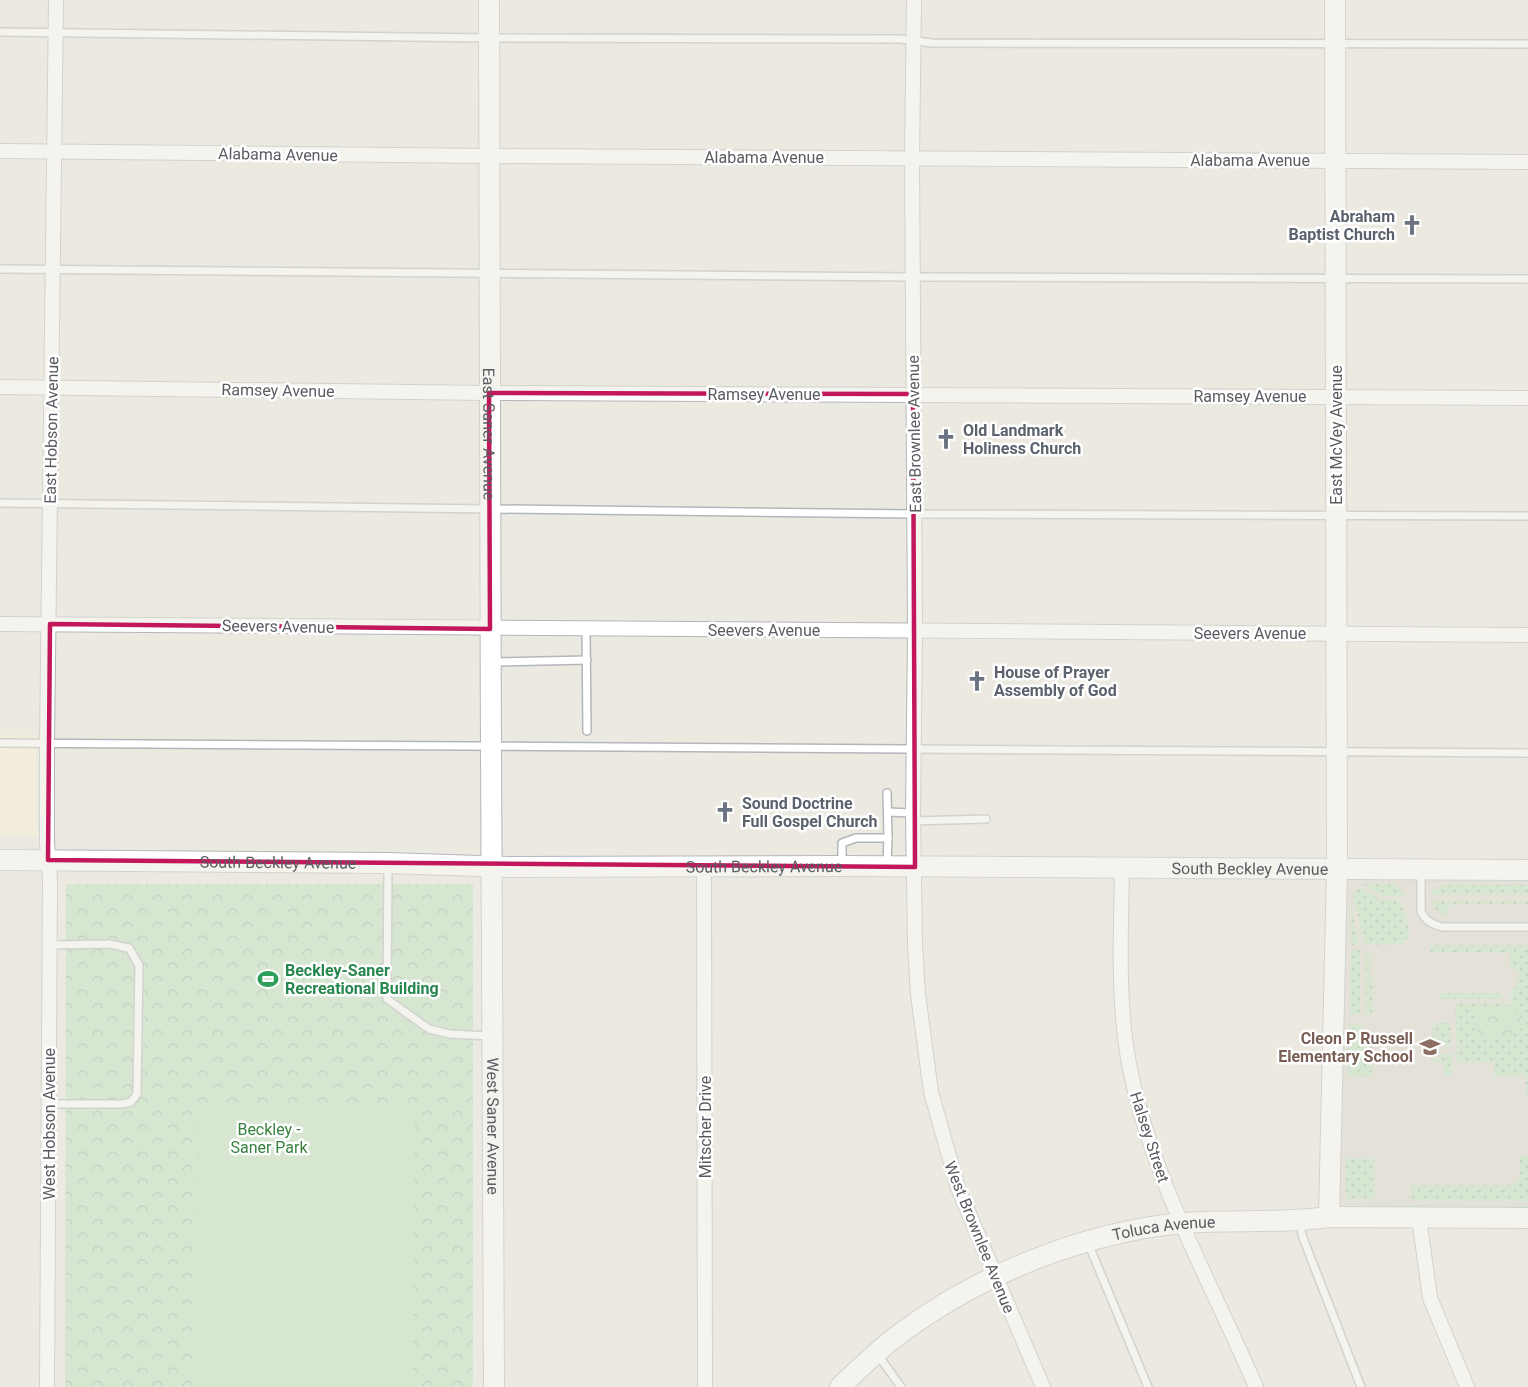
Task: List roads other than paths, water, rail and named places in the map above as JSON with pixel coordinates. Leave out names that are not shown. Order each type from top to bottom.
[{"type":"street","name":"East Hobson Avenue","points":[[48,860],[47,743],[56,0]]},
{"type":"street","name":"East Saner Avenue","points":[[489,0],[492,866]]},
{"type":"street","name":"East Brownlee Avenue","points":[[914,0],[912,158],[915,867]]},
{"type":"street","name":"East McVey Avenue","points":[[1329,1217],[1337,870],[1335,0]]},
{"type":"street","name":"Alabama Avenue","points":[[0,151],[1528,162]]},
{"type":"street","name":"Ramsey Avenue","points":[[0,387],[489,393],[1528,398]]},
{"type":"street","name":"Seevers Avenue","points":[[0,624],[1528,635]]},
{"type":"street","name":"South Beckley Avenue","points":[[0,860],[492,866],[1528,870]]},
{"type":"street","name":"West Hobson Avenue","points":[[47,1387],[50,945],[48,860]]},
{"type":"street","name":"West Saner Avenue","points":[[492,866],[494,1387]]},
{"type":"street","name":"Mitscher Drive","points":[[704,867],[705,1387]]},
{"type":"street","name":"West Brownlee Avenue","points":[[915,867],[915,945],[918,994],[931,1092],[958,1188],[994,1277],[1044,1387]]},
{"type":"street","name":"Halsey Street","points":[[1122,868],[1122,1000],[1129,1066],[1139,1110],[1159,1171],[1256,1387]]},
{"type":"street","name":"Toluca Avenue","points":[[840,1387],[876,1353],[903,1332],[948,1303],[994,1277],[1031,1261],[1088,1242],[1182,1224],[1243,1220],[1299,1222],[1329,1217],[1528,1218]]},
{"type":"street","points":[[1419,1218],[1430,1298],[1467,1387]]},
{"type":"lane","points":[[0,32],[932,43],[1528,44]]},
{"type":"lane","points":[[0,269],[913,277],[1528,279]]},
{"type":"lane","points":[[0,503],[914,514],[1528,516]]},
{"type":"lane","points":[[586,629],[587,732]]},
{"type":"lane","points":[[490,662],[587,660]]},
{"type":"lane","points":[[0,743],[1528,753]]},
{"type":"lane","points":[[887,793],[887,867]]},
{"type":"lane","points":[[888,812],[914,817],[986,819]]},
{"type":"lane","points":[[842,866],[842,843],[856,838],[888,838]]},
{"type":"lane","points":[[388,863],[387,999],[429,1029],[450,1034],[494,1036]]},
{"type":"lane","points":[[1421,870],[1421,911],[1424,917],[1434,925],[1442,927],[1528,927]]},
{"type":"lane","points":[[49,1104],[122,1104],[131,1102],[137,1094],[139,965],[129,948],[109,944],[50,945]]},
{"type":"lane","points":[[1299,1222],[1303,1238],[1361,1387]]},
{"type":"lane","points":[[1088,1242],[1148,1387]]},
{"type":"lane","points":[[876,1353],[901,1387]]},
{"type":"place","name":"Abraham Baptist Church","points":[[1412,225]]},
{"type":"place","name":"Old Landmark Holiness Church","points":[[946,439]]},
{"type":"place","name":"House of Prayer Assembly of God","points":[[977,681]]},
{"type":"place","name":"Sound Doctrine Full Gospel Church","points":[[725,812]]},
{"type":"place","name":"Beckley-Saner Recreational Building","points":[[268,979]]},
{"type":"place","name":"Cleon P Russell Elementary School","points":[[1430,1047]]},
{"type":"park label","name":"Beckley - Saner Park","points":[[269,1138]]}]
